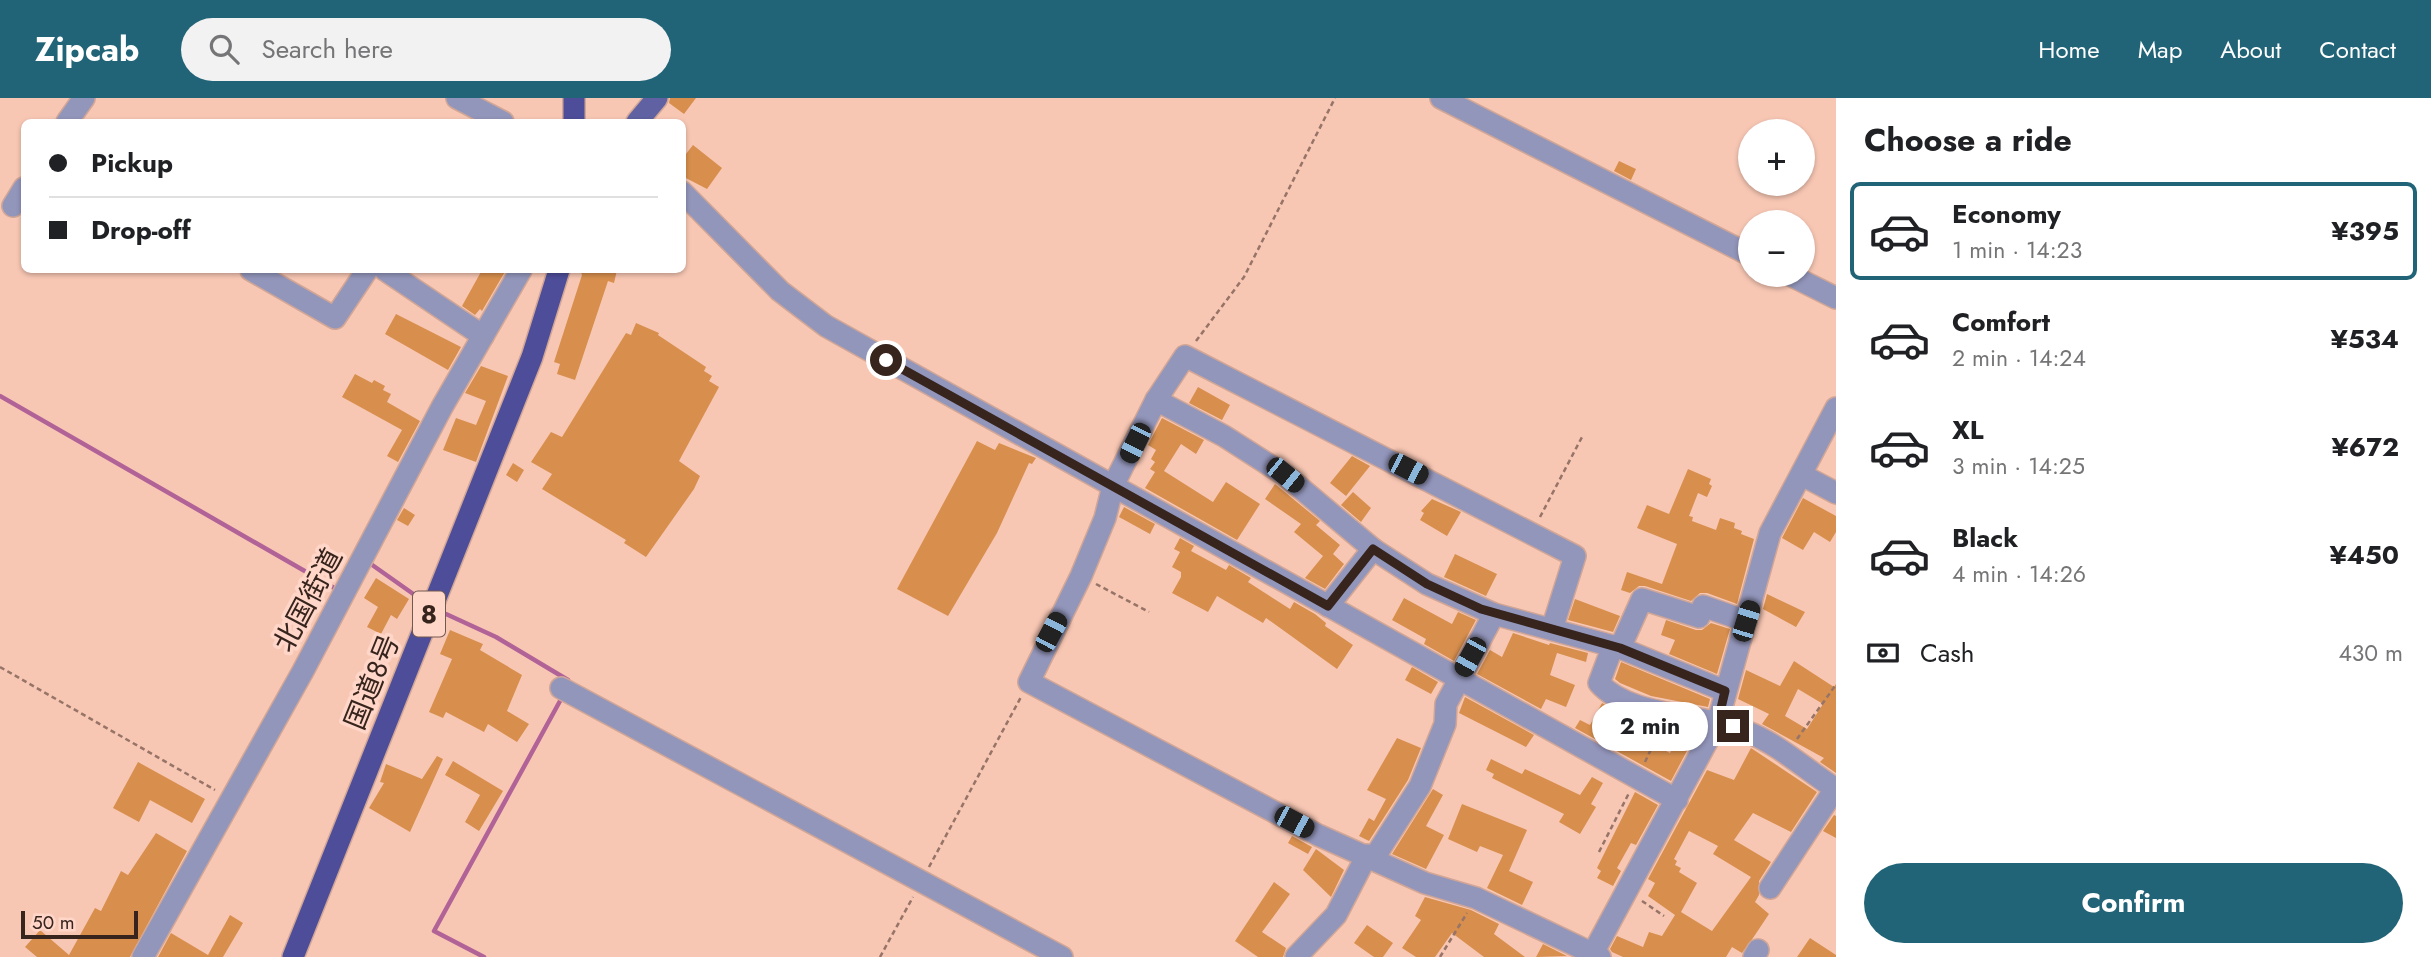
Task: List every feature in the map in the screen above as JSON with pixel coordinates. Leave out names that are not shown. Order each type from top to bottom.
[{"type":"highway","points":[[574,98],[574,119]]},
{"type":"highway","name":"国道8号","points":[[293,957],[532,357],[558,273]]},
{"type":"main road","points":[[639,119],[657,98]]},
{"type":"street","points":[[70,119],[84,98]]},
{"type":"street","points":[[457,98],[497,119]]},
{"type":"street","points":[[1441,98],[1738,249]]},
{"type":"street","points":[[686,196],[780,290],[826,326],[1677,800]]},
{"type":"street","points":[[256,273],[335,318],[365,273]]},
{"type":"street","points":[[389,273],[483,336]]},
{"type":"street","name":"北国街道","points":[[143,957],[483,336],[520,273]]},
{"type":"street","points":[[1814,287],[1836,298]]},
{"type":"street","points":[[1552,629],[1575,556],[1185,356],[1156,400],[1114,486],[1105,518],[1081,576],[1029,682],[1318,835],[1425,883],[1476,898],[1595,956],[1718,721],[1770,533],[1836,408]]},
{"type":"street","points":[[1156,400],[1224,436],[1285,475],[1373,549],[1427,584],[1494,614],[1617,647],[1725,691]]},
{"type":"street","points":[[1802,475],[1836,493]]},
{"type":"street","points":[[1328,606],[1373,549]]},
{"type":"street","points":[[1746,621],[1703,606],[1699,617],[1642,599],[1599,683],[1620,700],[1718,721],[1748,732],[1787,754],[1835,789],[1770,888]]},
{"type":"street","points":[[1296,957],[1336,915],[1370,857],[1420,786],[1435,756],[1445,724],[1446,705],[1494,614]]},
{"type":"street","points":[[561,688],[1062,957]]},
{"type":"path","points":[[1185,356],[1244,276],[1335,98]]},
{"type":"path","points":[[1532,532],[1582,437]]},
{"type":"path","points":[[1081,576],[1149,612]]},
{"type":"path","points":[[0,667],[230,799]]},
{"type":"path","points":[[880,957],[1029,682]]},
{"type":"path","points":[[1787,754],[1835,686]]},
{"type":"path","points":[[1600,852],[1669,711]]},
{"type":"path","points":[[1628,890],[1664,916]]},
{"type":"path","points":[[1440,957],[1476,898]]},
{"type":"building","points":[[670,98],[696,98],[684,114],[669,103]]},
{"type":"building","points":[[693,145],[722,168],[707,189],[686,178],[686,154]]},
{"type":"building","points":[[1619,161],[1636,169],[1631,180],[1614,171]]},
{"type":"building","points":[[480,273],[504,273],[482,311],[480,309],[475,315],[462,306]]},
{"type":"building","points":[[581,273],[616,273],[614,283],[608,281],[575,380],[557,374],[560,364],[554,362]]},
{"type":"building","points":[[396,314],[461,347],[448,370],[385,334]]},
{"type":"building","points":[[636,323],[659,333],[658,335],[706,367],[704,371],[712,376],[709,381],[719,387],[679,461],[700,476],[694,489],[646,557],[624,543],[626,540],[542,489],[552,474],[531,462],[551,432],[562,437],[626,333],[631,335]]},
{"type":"building","points":[[481,366],[508,376],[476,462],[443,450],[456,418],[476,425],[486,401],[465,393]]},
{"type":"building","points":[[355,374],[385,386],[383,390],[391,394],[387,402],[420,421],[398,462],[387,456],[402,430],[342,397]]},
{"type":"building","points":[[1198,387],[1230,405],[1222,420],[1189,403]]},
{"type":"building","points":[[1162,418],[1204,440],[1196,454],[1181,444],[1164,471],[1213,502],[1226,482],[1260,504],[1237,540],[1145,488],[1155,472],[1150,469],[1155,462],[1151,459],[1156,450],[1148,445]]},
{"type":"building","points":[[977,441],[995,450],[999,443],[1036,458],[1032,464],[1029,463],[997,533],[948,616],[897,589]]},
{"type":"building","points":[[1352,456],[1370,466],[1346,496],[1330,483]]},
{"type":"building","points":[[513,463],[524,470],[517,482],[506,475]]},
{"type":"building","points":[[1688,469],[1711,479],[1709,484],[1712,486],[1707,497],[1698,493],[1689,516],[1693,517],[1692,521],[1716,530],[1720,518],[1735,523],[1734,528],[1742,531],[1741,534],[1754,539],[1737,604],[1707,593],[1700,593],[1691,601],[1645,586],[1639,586],[1630,593],[1621,590],[1627,572],[1662,584],[1677,544],[1637,528],[1647,505],[1669,514]]},
{"type":"building","points":[[1275,484],[1320,521],[1316,525],[1340,545],[1333,554],[1344,564],[1325,589],[1305,578],[1323,556],[1294,532],[1301,524],[1265,499]]},
{"type":"building","points":[[1353,492],[1371,508],[1361,522],[1341,505]]},
{"type":"building","points":[[1803,498],[1836,516],[1836,532],[1830,542],[1814,532],[1803,550],[1782,538]]},
{"type":"building","points":[[1432,499],[1461,512],[1447,536],[1420,520],[1424,513],[1421,511]]},
{"type":"building","points":[[1124,507],[1155,524],[1150,534],[1119,517]]},
{"type":"building","points":[[404,508],[415,515],[408,526],[397,520]]},
{"type":"building","points":[[1180,538],[1194,546],[1191,551],[1226,570],[1229,565],[1251,578],[1248,582],[1290,609],[1294,602],[1315,614],[1326,623],[1325,626],[1353,645],[1337,669],[1266,618],[1263,623],[1217,596],[1208,612],[1172,593],[1181,577],[1181,572],[1172,567],[1180,552],[1174,549]]},
{"type":"building","points":[[1455,554],[1497,574],[1486,596],[1444,577]]},
{"type":"building","points":[[376,578],[409,599],[397,619],[391,615],[381,634],[367,627],[378,607],[364,598]]},
{"type":"building","points":[[1767,594],[1805,612],[1796,627],[1763,609]]},
{"type":"building","points":[[1404,598],[1452,624],[1458,612],[1476,620],[1454,661],[1424,644],[1426,639],[1392,620]]},
{"type":"building","points":[[1575,599],[1620,616],[1613,632],[1568,620]]},
{"type":"building","points":[[1666,620],[1696,630],[1702,630],[1711,623],[1730,629],[1717,674],[1669,654],[1675,640],[1661,635]]},
{"type":"building","points":[[450,630],[483,644],[480,650],[522,675],[507,711],[529,724],[517,742],[488,724],[484,732],[446,712],[443,718],[429,712],[452,659],[440,654]]},
{"type":"building","points":[[1513,633],[1549,645],[1550,643],[1588,653],[1586,662],[1557,653],[1550,675],[1575,685],[1566,707],[1546,699],[1541,709],[1477,674],[1490,650],[1502,657]]},
{"type":"building","points":[[1794,661],[1834,687],[1836,684],[1836,773],[1820,762],[1824,758],[1762,724],[1769,714],[1738,699],[1746,670],[1780,686]],"holes":[[[1798,689],[1823,704],[1807,729],[1785,716]]]},
{"type":"building","points":[[1621,662],[1710,699],[1708,707],[1651,696],[1620,683],[1615,679]]},
{"type":"building","points":[[1412,667],[1438,682],[1431,694],[1405,680]]},
{"type":"building","points":[[1465,697],[1534,735],[1526,747],[1459,713]]},
{"type":"building","points":[[1602,703],[1614,710],[1608,721],[1670,753],[1682,729],[1697,732],[1671,781],[1575,728],[1580,720],[1590,725]]},
{"type":"building","points":[[1397,738],[1421,748],[1408,780],[1369,841],[1359,836],[1369,818],[1374,821],[1386,799],[1367,790]]},
{"type":"building","points":[[1751,748],[1817,792],[1791,832],[1753,813],[1734,840],[1771,862],[1759,881],[1759,895],[1755,902],[1769,914],[1753,938],[1742,953],[1732,947],[1726,957],[1623,957],[1612,952],[1610,949],[1617,936],[1643,947],[1649,932],[1662,936],[1675,915],[1648,896],[1655,883],[1648,879],[1707,770],[1734,780]],"holes":[[[1689,831],[1718,846],[1713,854],[1751,877],[1712,931],[1681,912],[1697,883],[1679,872],[1681,868],[1675,865],[1677,861],[1674,859]]]},
{"type":"building","points":[[437,756],[443,759],[410,832],[369,808],[384,783],[380,782],[386,764],[422,779]]},
{"type":"building","points":[[1491,759],[1522,774],[1525,769],[1580,795],[1592,777],[1603,783],[1591,804],[1596,807],[1580,834],[1559,822],[1564,814],[1492,778],[1494,774],[1486,770]]},
{"type":"building","points":[[453,761],[503,791],[479,831],[465,822],[480,795],[445,775]]},
{"type":"building","points":[[138,762],[205,799],[192,823],[150,800],[139,822],[113,808]]},
{"type":"building","points":[[1433,789],[1443,795],[1426,826],[1444,835],[1426,869],[1392,854]]},
{"type":"building","points":[[1635,792],[1658,805],[1636,845],[1631,843],[1617,868],[1621,871],[1613,886],[1597,878],[1601,871],[1597,868]]},
{"type":"building","points":[[1462,804],[1527,830],[1509,871],[1533,882],[1522,905],[1487,888],[1503,855],[1480,846],[1477,852],[1448,839]]},
{"type":"building","points":[[1834,815],[1836,816],[1836,838],[1823,831]]},
{"type":"building","points":[[156,833],[187,851],[130,957],[37,957],[25,947],[40,930],[69,955],[95,908],[101,911],[121,871],[128,875]]},
{"type":"building","points":[[1292,836],[1312,847],[1308,854],[1288,843]]},
{"type":"building","points":[[1316,849],[1344,870],[1331,897],[1303,870]]},
{"type":"building","points":[[1274,882],[1290,894],[1262,932],[1286,948],[1283,957],[1258,957],[1235,941]]},
{"type":"building","points":[[1425,897],[1471,910],[1499,924],[1494,934],[1525,957],[1484,957],[1452,933],[1435,957],[1416,957],[1402,948],[1421,920],[1415,916]]},
{"type":"building","points":[[230,915],[243,923],[223,957],[158,957],[171,933],[208,955]]},
{"type":"building","points":[[1367,925],[1393,943],[1383,957],[1374,957],[1354,943]]},
{"type":"building","points":[[1810,938],[1836,955],[1836,957],[1797,957]]},
{"type":"building","points":[[1543,944],[1567,956],[1536,957]]},
{"type":"waterway","points":[[0,396],[336,589],[338,585]]},
{"type":"waterway","points":[[368,562],[419,598]]},
{"type":"waterway","points":[[446,614],[496,637],[568,680]]},
{"type":"waterway","points":[[484,957],[434,931],[560,701]]},
{"type":"route","points":[[886,360],[1328,606],[1373,549],[1427,584],[1481,609],[1509,620],[1620,648],[1725,691],[1718,721],[1733,726]]}]
